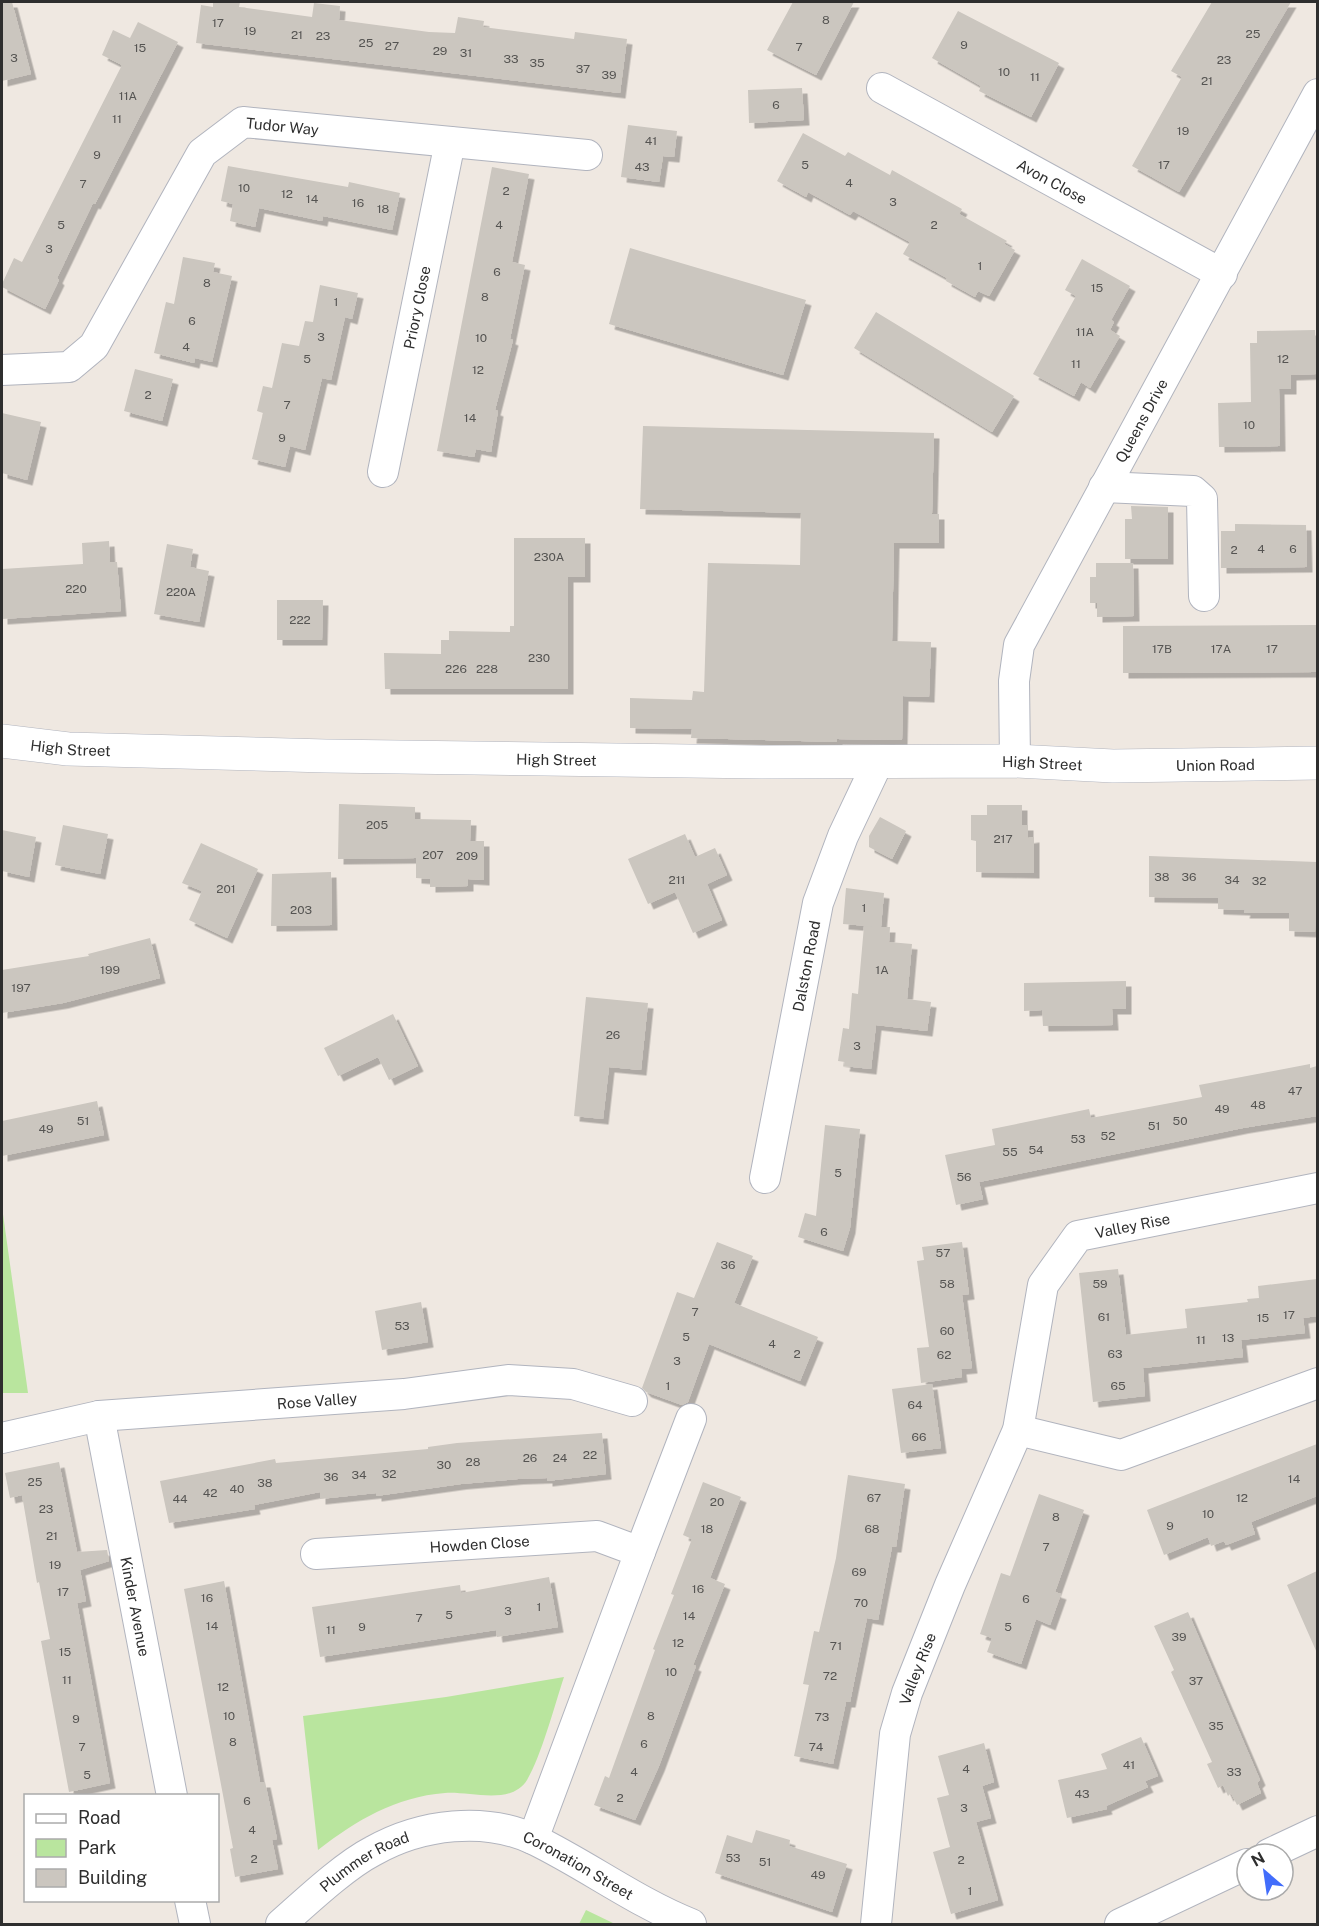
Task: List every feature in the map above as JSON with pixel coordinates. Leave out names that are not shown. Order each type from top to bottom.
[{"type":"main road","name":"High Street","points":[[2,741],[68,749],[140,752],[878,762],[1015,761],[1113,766]]},
{"type":"main road","name":"Union Road","points":[[1113,766],[1317,763]]},
{"type":"street","name":"Avon Close","points":[[882,88],[1222,274]]},
{"type":"street","name":"Queens Drive","points":[[1015,761],[1014,681],[1019,645],[1222,274],[1317,94]]},
{"type":"street","name":"Tudor Way","points":[[2,370],[69,367],[94,346],[202,153],[243,122],[587,155]]},
{"type":"street","name":"Priory Close","points":[[383,472],[450,142]]},
{"type":"street","points":[[1104,487],[1193,491],[1202,499],[1204,596]]},
{"type":"street","name":"Dalston Road","points":[[765,1178],[818,903],[843,836],[878,762]]},
{"type":"street","name":"Valley Rise","points":[[876,1924],[895,1734],[907,1693],[950,1585],[1018,1430],[1043,1285],[1078,1236],[1317,1188]]},
{"type":"street","name":"Rose Valley","points":[[2,1438],[99,1416],[404,1394],[508,1380],[573,1384],[632,1401]]},
{"type":"street","points":[[1018,1430],[1121,1455],[1317,1383]]},
{"type":"street","name":"Kinder Avenue","points":[[99,1416],[172,1794]]},
{"type":"street","points":[[533,1839],[691,1419]]},
{"type":"street","name":"Howden Close","points":[[316,1554],[597,1536],[640,1552]]},
{"type":"street","name":"Coronation Street","points":[[460,1824],[492,1827],[533,1839],[691,1924]]},
{"type":"street","name":"Plummer Road","points":[[281,1924],[373,1851],[419,1834],[460,1824]]},
{"type":"street","points":[[1294,1842],[1317,1831]]},
{"type":"street","points":[[1120,1924],[1235,1870]]},
{"type":"street","points":[[190,1902],[195,1924]]},
{"type":"green space","points":[[2,1207],[28,1393],[2,1393]]},
{"type":"green space","points":[[564,1677],[537,1758],[527,1780],[520,1788],[501,1795],[445,1793],[410,1799],[362,1820],[318,1850],[303,1716],[446,1697]]},
{"type":"green space","points":[[586,1910],[615,1924],[579,1924]]},
{"type":"building","points":[[2,2],[12,2],[31,74],[2,81]]},
{"type":"building","points":[[213,2],[240,2],[239,7],[312,17],[314,3],[340,6],[339,20],[429,32],[455,33],[458,17],[484,21],[483,27],[574,39],[575,32],[627,39],[620,93],[196,43],[201,5],[213,7]]},
{"type":"building","points":[[793,2],[854,2],[816,75],[767,50]]},
{"type":"building","points":[[1212,2],[1291,2],[1179,192],[1132,166],[1182,77],[1171,71]]},
{"type":"building","points":[[958,11],[1059,63],[1031,117],[979,91],[981,86],[932,58]]},
{"type":"building","points":[[138,22],[178,42],[95,204],[93,203],[57,278],[59,280],[45,309],[2,287],[2,284],[14,258],[22,262],[122,65],[102,55],[113,30],[130,38]]},
{"type":"building","points":[[802,88],[804,120],[749,123],[748,90]]},
{"type":"building","points":[[628,125],[677,131],[674,157],[663,156],[659,182],[621,177]]},
{"type":"building","points":[[803,133],[845,156],[848,152],[890,175],[892,170],[962,209],[959,214],[1007,241],[1004,244],[1015,250],[989,296],[978,291],[975,297],[946,281],[947,278],[903,254],[910,242],[853,211],[850,215],[808,192],[806,197],[777,181]]},
{"type":"building","points":[[228,166],[348,187],[349,182],[400,193],[392,230],[323,216],[322,221],[259,208],[255,227],[230,221],[233,204],[221,201]]},
{"type":"building","points":[[492,167],[529,174],[512,262],[525,265],[510,339],[513,340],[495,410],[498,411],[491,452],[476,449],[474,457],[437,451]]},
{"type":"building","points":[[630,248],[806,300],[783,375],[609,324]]},
{"type":"building","points":[[183,257],[215,263],[213,272],[232,276],[212,362],[195,358],[194,363],[154,353],[166,302],[174,304]]},
{"type":"building","points":[[1082,259],[1130,286],[1111,320],[1114,322],[1110,330],[1120,336],[1090,388],[1081,382],[1074,396],[1033,374],[1076,296],[1065,290]]},
{"type":"building","points":[[320,285],[358,293],[352,319],[345,317],[331,380],[322,378],[305,450],[290,446],[285,467],[252,459],[263,413],[257,411],[263,386],[272,388],[282,343],[299,346],[305,321],[313,322]]},
{"type":"building","points":[[876,312],[1014,396],[992,432],[854,348]]},
{"type":"building","points":[[1315,330],[1316,374],[1291,375],[1291,389],[1279,389],[1280,446],[1219,447],[1218,403],[1251,402],[1250,343],[1257,343],[1257,331]]},
{"type":"building","points":[[135,369],[173,379],[162,421],[124,411]]},
{"type":"building","points":[[2,413],[41,422],[27,480],[2,473]]},
{"type":"building","points":[[643,426],[934,433],[932,514],[939,514],[939,543],[894,543],[892,641],[931,642],[929,697],[903,696],[902,740],[837,739],[837,742],[691,738],[692,729],[630,728],[630,698],[692,700],[693,691],[704,692],[708,563],[800,565],[801,513],[640,509]]},
{"type":"building","points":[[1131,506],[1168,507],[1168,559],[1125,559],[1125,519],[1132,519]]},
{"type":"building","points":[[1235,524],[1306,525],[1307,567],[1221,568],[1221,531],[1235,531]]},
{"type":"building","points":[[514,538],[585,538],[585,577],[568,577],[568,689],[385,689],[384,653],[441,654],[441,640],[449,640],[449,631],[510,632],[510,626],[514,626]]},
{"type":"building","points":[[109,541],[110,562],[117,562],[121,611],[2,619],[2,569],[83,564],[82,543]]},
{"type":"building","points":[[167,544],[193,549],[190,567],[209,571],[199,622],[154,614]]},
{"type":"building","points":[[1096,563],[1133,563],[1134,616],[1097,617],[1097,603],[1090,603],[1090,577],[1096,577]]},
{"type":"building","points":[[277,600],[323,600],[322,640],[277,640]]},
{"type":"building","points":[[1317,625],[1317,672],[1123,673],[1123,626]]},
{"type":"building","points":[[339,804],[415,807],[415,819],[471,820],[470,841],[484,841],[484,880],[468,879],[468,886],[430,887],[430,879],[416,878],[416,858],[338,859]]},
{"type":"building","points":[[987,805],[1022,805],[1022,825],[1028,825],[1028,838],[1034,837],[1034,873],[976,872],[976,841],[971,840],[971,815],[987,815]]},
{"type":"building","points":[[880,817],[906,831],[892,859],[869,847],[869,836]]},
{"type":"building","points":[[63,825],[108,834],[100,874],[55,865]]},
{"type":"building","points":[[2,830],[36,837],[29,877],[2,871]]},
{"type":"building","points":[[685,834],[695,857],[715,848],[727,875],[707,884],[722,920],[693,933],[675,892],[648,904],[628,859]]},
{"type":"building","points":[[201,843],[258,869],[227,938],[189,920],[202,891],[182,883]]},
{"type":"building","points":[[1149,856],[1317,862],[1315,932],[1289,931],[1289,913],[1244,913],[1245,910],[1218,909],[1218,898],[1149,897]]},
{"type":"building","points":[[331,872],[332,925],[271,926],[272,874]]},
{"type":"building","points":[[846,888],[884,893],[881,927],[843,924]]},
{"type":"building","points":[[864,926],[890,927],[889,942],[912,944],[907,999],[931,1002],[927,1031],[876,1025],[871,1069],[844,1066],[845,1062],[838,1061],[843,1028],[849,1029],[852,993],[858,994]]},
{"type":"building","points":[[150,938],[160,978],[63,1003],[2,1013],[2,970],[89,956],[88,954]]},
{"type":"building","points":[[1126,981],[1126,1009],[1112,1009],[1113,1025],[1043,1026],[1042,1010],[1024,1011],[1024,983]]},
{"type":"building","points":[[586,997],[648,1003],[641,1070],[609,1067],[603,1119],[574,1116]]},
{"type":"building","points":[[393,1014],[418,1066],[389,1080],[378,1057],[338,1076],[324,1048]]},
{"type":"building","points":[[1310,1064],[1310,1068],[1317,1066],[1317,1116],[1243,1128],[979,1182],[983,1199],[956,1205],[945,1155],[995,1145],[992,1129],[1089,1109],[1091,1118],[1202,1097],[1199,1085]]},
{"type":"building","points":[[97,1101],[104,1135],[2,1156],[2,1121]]},
{"type":"building","points":[[825,1125],[860,1129],[850,1228],[843,1251],[798,1237],[805,1213],[816,1216]]},
{"type":"building","points":[[717,1242],[753,1256],[734,1303],[818,1337],[800,1381],[709,1344],[688,1402],[682,1405],[646,1392],[642,1388],[677,1292],[694,1298]]},
{"type":"building","points":[[962,1242],[969,1294],[962,1295],[972,1368],[961,1369],[962,1377],[921,1383],[917,1348],[929,1347],[917,1261],[924,1260],[922,1247]]},
{"type":"building","points":[[1118,1269],[1126,1335],[1187,1328],[1185,1309],[1248,1302],[1247,1299],[1259,1298],[1258,1286],[1317,1279],[1317,1316],[1303,1318],[1305,1333],[1241,1340],[1243,1357],[1143,1368],[1145,1396],[1093,1402],[1079,1273]]},
{"type":"building","points":[[421,1302],[428,1342],[382,1350],[375,1311]]},
{"type":"building","points":[[932,1384],[941,1448],[901,1453],[892,1389]]},
{"type":"building","points":[[602,1433],[606,1474],[547,1481],[547,1478],[518,1479],[461,1484],[376,1496],[376,1493],[320,1499],[320,1492],[254,1505],[255,1509],[169,1523],[160,1481],[275,1459],[276,1463],[428,1449],[428,1447],[457,1443]]},
{"type":"building","points":[[1317,1444],[1317,1496],[1251,1522],[1255,1534],[1226,1545],[1224,1541],[1211,1546],[1208,1537],[1164,1555],[1147,1510]]},
{"type":"building","points":[[59,1462],[77,1552],[107,1550],[109,1561],[80,1570],[86,1601],[77,1603],[110,1783],[69,1792],[41,1641],[50,1639],[39,1582],[37,1583],[22,1495],[10,1498],[5,1473]]},
{"type":"building","points":[[848,1475],[905,1484],[896,1547],[892,1547],[878,1620],[867,1618],[850,1702],[846,1702],[833,1764],[794,1756],[809,1685],[803,1684],[814,1631],[819,1632],[836,1558]]},
{"type":"building","points":[[703,1482],[741,1497],[710,1578],[725,1584],[693,1665],[696,1666],[659,1766],[635,1820],[594,1805],[605,1776],[609,1778],[674,1595],[671,1594],[692,1539],[683,1535]]},
{"type":"building","points":[[1039,1494],[1084,1510],[1055,1592],[1061,1594],[1050,1625],[1036,1619],[1021,1664],[987,1652],[992,1638],[980,1634],[1001,1573],[1010,1576]]},
{"type":"building","points":[[1317,1571],[1317,1653],[1287,1585]]},
{"type":"building","points":[[549,1577],[558,1627],[497,1637],[496,1630],[320,1657],[312,1607],[460,1585],[461,1593]]},
{"type":"building","points":[[224,1581],[260,1782],[265,1782],[277,1839],[272,1840],[278,1869],[235,1877],[230,1849],[233,1848],[184,1589]]},
{"type":"building","points":[[1188,1612],[1260,1780],[1257,1783],[1261,1793],[1237,1805],[1231,1793],[1228,1796],[1223,1785],[1218,1788],[1207,1764],[1212,1762],[1171,1672],[1174,1670],[1154,1626]]},
{"type":"building","points":[[1141,1737],[1158,1776],[1145,1781],[1148,1787],[1106,1806],[1107,1809],[1067,1818],[1058,1780],[1107,1769],[1101,1754]]},
{"type":"building","points":[[984,1743],[994,1782],[982,1786],[991,1818],[976,1822],[998,1900],[951,1914],[933,1852],[950,1847],[937,1798],[949,1795],[938,1756]]},
{"type":"building","points":[[756,1830],[790,1840],[789,1846],[847,1864],[832,1912],[715,1873],[727,1835],[752,1843]]}]
